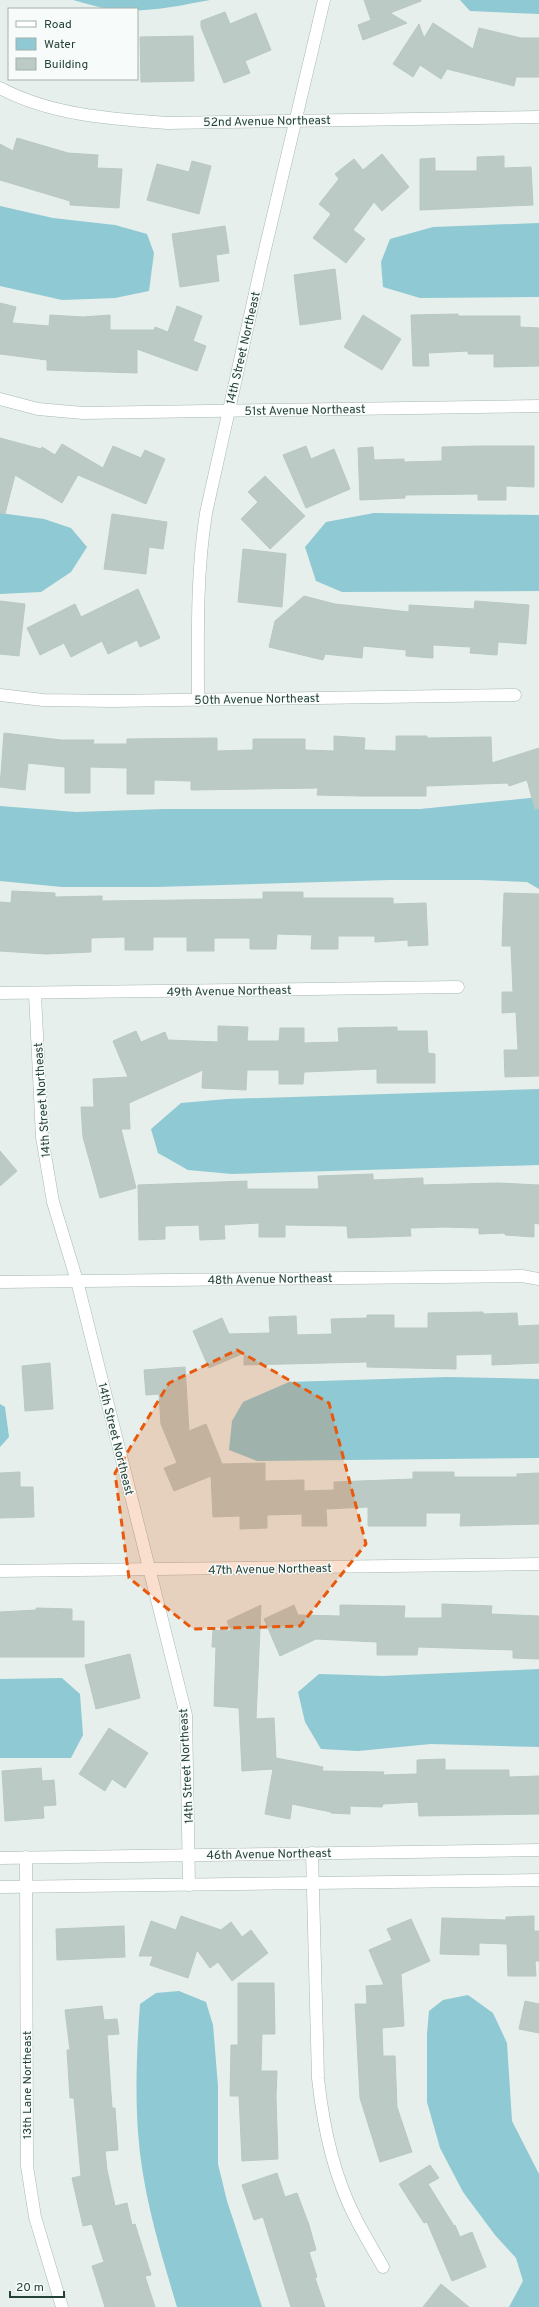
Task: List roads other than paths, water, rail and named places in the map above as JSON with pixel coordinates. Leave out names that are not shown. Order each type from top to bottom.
[{"type":"street","name":"14th Street Northeast","points":[[198,700],[197,590],[200,552],[206,513],[262,262],[324,0]]},
{"type":"street","name":"52nd Avenue Northeast","points":[[0,88],[45,106],[79,114],[118,120],[167,123],[539,117]]},
{"type":"street","name":"51st Avenue Northeast","points":[[0,399],[38,409],[83,413],[539,406]]},
{"type":"street","name":"50th Avenue Northeast","points":[[0,695],[51,700],[198,700],[515,695]]},
{"type":"street","name":"49th Avenue Northeast","points":[[0,993],[35,994],[458,987]]},
{"type":"street","name":"14th Street Northeast","points":[[35,994],[42,1137],[53,1202],[77,1281],[186,1715],[190,1855],[189,1884]]},
{"type":"street","name":"48th Avenue Northeast","points":[[0,1282],[522,1276],[539,1279]]},
{"type":"street","name":"47th Avenue Northeast","points":[[0,1571],[539,1564]]},
{"type":"street","name":"46th Avenue Northeast","points":[[0,1858],[539,1850]]},
{"type":"street","points":[[312,1853],[318,2078],[321,2108],[338,2178],[355,2218],[383,2267]]},
{"type":"street","name":"13th Lane Northeast","points":[[26,1858],[27,2166],[35,2217],[62,2307]]},
{"type":"street","points":[[0,1887],[539,1880]]},
{"type":"water","points":[[73,0],[210,0],[160,9],[138,11],[138,8],[105,8]]},
{"type":"water","points":[[460,0],[539,0],[539,14],[470,11]]},
{"type":"water","points":[[0,206],[53,218],[115,225],[147,234],[154,253],[149,291],[115,298],[62,300],[0,286]]},
{"type":"water","points":[[539,223],[539,297],[420,298],[383,287],[381,262],[390,239],[433,227]]},
{"type":"water","points":[[0,513],[44,519],[71,528],[87,547],[71,572],[41,592],[0,594]]},
{"type":"water","points":[[374,513],[539,515],[539,591],[342,592],[316,581],[305,547],[326,522]]},
{"type":"water","points":[[539,797],[539,889],[527,882],[479,880],[390,880],[156,887],[62,887],[0,881],[0,806],[76,812],[165,809],[420,809]]},
{"type":"water","points":[[539,1089],[539,1165],[232,1174],[188,1170],[158,1153],[151,1129],[181,1103],[227,1099]]},
{"type":"water","points":[[447,1377],[539,1379],[539,1458],[257,1461],[229,1450],[232,1421],[243,1402],[289,1382]]},
{"type":"water","points":[[0,1404],[5,1407],[9,1437],[0,1447]]},
{"type":"water","points":[[539,1669],[539,1747],[431,1744],[358,1751],[321,1749],[305,1722],[298,1692],[319,1674],[383,1676]]},
{"type":"water","points":[[62,1678],[80,1694],[83,1735],[71,1758],[0,1758],[0,1679]]},
{"type":"water","points":[[179,1991],[206,2002],[213,2025],[218,2086],[218,2164],[227,2201],[262,2307],[177,2307],[158,2242],[143,2177],[138,2132],[137,2068],[140,2004],[156,1993]]},
{"type":"water","points":[[468,1995],[493,2013],[507,2043],[512,2121],[539,2174],[539,2307],[509,2307],[523,2281],[516,2258],[495,2235],[463,2192],[440,2148],[427,2102],[427,2034],[429,2011],[443,2000]]}]
